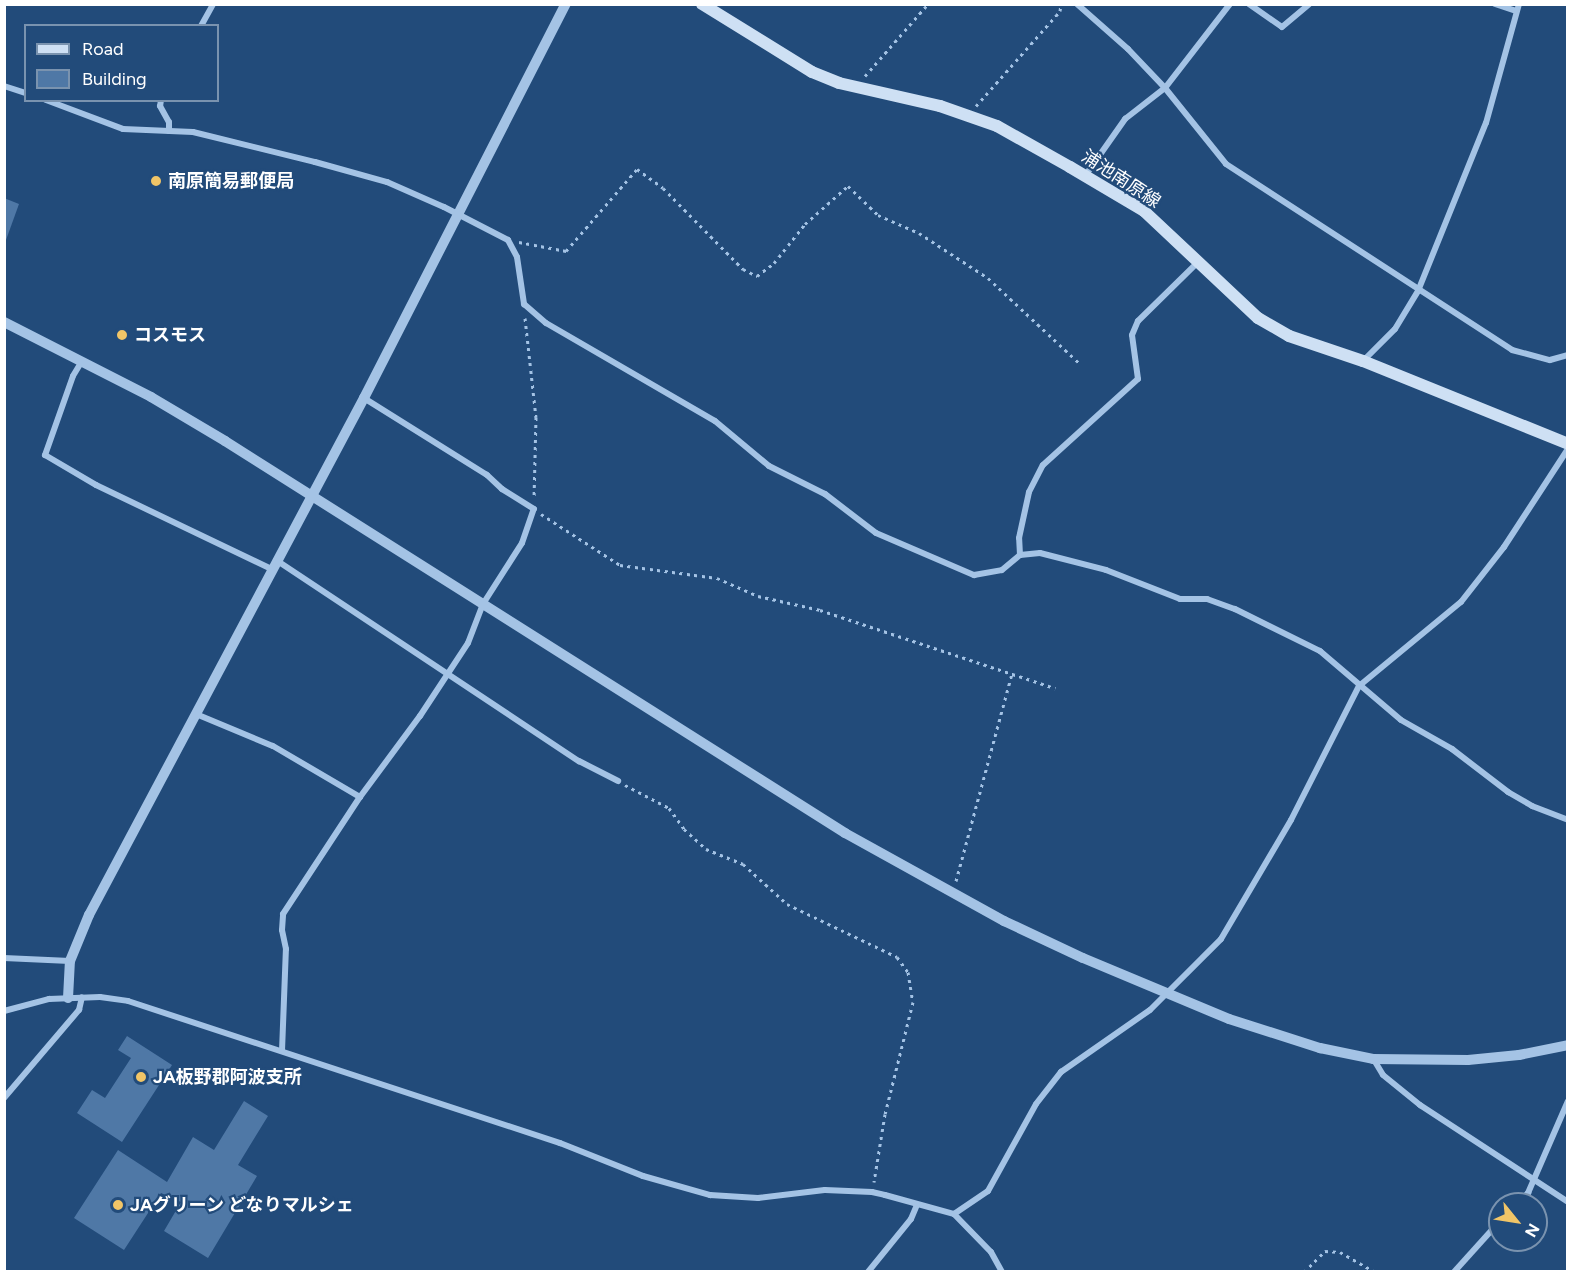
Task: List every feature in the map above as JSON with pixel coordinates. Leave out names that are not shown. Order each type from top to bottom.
[{"type":"main road","name":"浦池南原線","points":[[702,4],[812,72],[856,86],[940,106],[997,126],[1144,211],[1258,318],[1289,336],[1363,361],[1568,444]]},
{"type":"street","points":[[202,24],[213,4]]},
{"type":"street","points":[[68,998],[70,961],[89,915],[363,398],[566,4]]},
{"type":"street","points":[[1077,4],[1107,29],[1165,88],[1226,164],[1512,350],[1550,360],[1568,355]]},
{"type":"street","points":[[1085,176],[1125,119],[1165,88],[1230,4]]},
{"type":"street","points":[[1249,4],[1282,27],[1309,4]]},
{"type":"street","points":[[1363,361],[1395,328],[1418,291],[1486,123],[1517,8],[1495,4]]},
{"type":"street","points":[[4,86],[24,92]]},
{"type":"street","points":[[51,102],[123,129],[194,132],[377,179],[457,214],[508,240],[517,257],[524,304],[546,322],[716,421],[769,466],[825,494],[876,533],[974,575],[1002,570],[1020,555],[1040,553],[1106,570],[1180,599],[1207,599],[1235,609],[1320,651],[1401,720],[1452,749],[1508,792],[1532,806],[1568,819]]},
{"type":"street","points":[[161,102],[160,106],[169,122],[169,131]]},
{"type":"street","points":[[1020,555],[1019,538],[1029,492],[1043,465],[1138,379],[1132,335],[1137,321],[1198,262]]},
{"type":"street","points":[[4,322],[151,397],[311,494],[845,833],[952,894],[1083,958],[1229,1018],[1320,1048],[1373,1059],[1468,1060],[1519,1055],[1568,1045]]},
{"type":"street","points":[[82,361],[73,376],[45,455],[96,485],[273,564],[450,673],[579,761],[618,781]]},
{"type":"street","points":[[282,1051],[286,949],[282,930],[283,914],[360,797],[450,673],[468,643],[483,604],[522,543],[534,509],[502,489],[488,475],[363,398]]},
{"type":"street","points":[[954,1214],[988,1191],[1036,1104],[1061,1072],[1150,1011],[1221,939],[1291,820],[1359,686],[1461,602],[1504,547],[1568,449]]},
{"type":"street","points":[[196,714],[273,746],[360,797]]},
{"type":"street","points":[[4,958],[70,961]]},
{"type":"street","points":[[4,1098],[79,1010],[82,997]]},
{"type":"street","points":[[4,1011],[49,999],[82,997],[128,1001],[560,1143],[643,1176],[710,1195],[758,1198],[825,1190],[872,1192],[954,1214],[991,1252],[1002,1272]]},
{"type":"street","points":[[1373,1059],[1383,1075],[1420,1105],[1568,1202]]},
{"type":"street","points":[[1528,1192],[1568,1101]]},
{"type":"street","points":[[868,1272],[911,1218],[917,1205]]},
{"type":"street","points":[[1454,1272],[1488,1234]]},
{"type":"path","points":[[856,86],[928,4]]},
{"type":"path","points":[[968,116],[1060,11],[1061,4]]},
{"type":"path","points":[[508,240],[566,251],[637,170],[663,188],[743,269],[757,276],[774,263],[805,224],[848,186],[878,215],[919,233],[988,278],[1079,363]]},
{"type":"path","points":[[524,304],[536,417],[534,509],[620,565],[717,578],[758,596],[820,610],[1055,688]]},
{"type":"path","points":[[952,894],[1012,674]]},
{"type":"path","points":[[618,781],[669,808],[684,829],[706,849],[743,864],[788,904],[897,957],[908,972],[914,1002],[885,1114],[872,1192]]},
{"type":"path","points":[[1304,1272],[1325,1251],[1340,1252],[1375,1272]]},
{"type":"building","points":[[4,198],[19,204],[6,240],[4,240]]},
{"type":"building","name":"JA板野郡阿波支所","points":[[127,1036],[172,1065],[122,1142],[77,1113],[92,1090],[105,1098],[131,1058],[118,1050]]},
{"type":"building","points":[[244,1101],[268,1116],[238,1165],[257,1176],[208,1258],[164,1231],[181,1202],[161,1193],[124,1250],[74,1218],[118,1150],[167,1182],[193,1137],[214,1150]]},
{"type":"place","name":"南原簡易郵便局","points":[[156,181]]},
{"type":"place","name":"コスモス","points":[[122,335]]},
{"type":"place","name":"JA板野郡阿波支所","points":[[141,1077]]},
{"type":"place","name":"JAグリーン どなりマルシェ","points":[[118,1205]]}]
